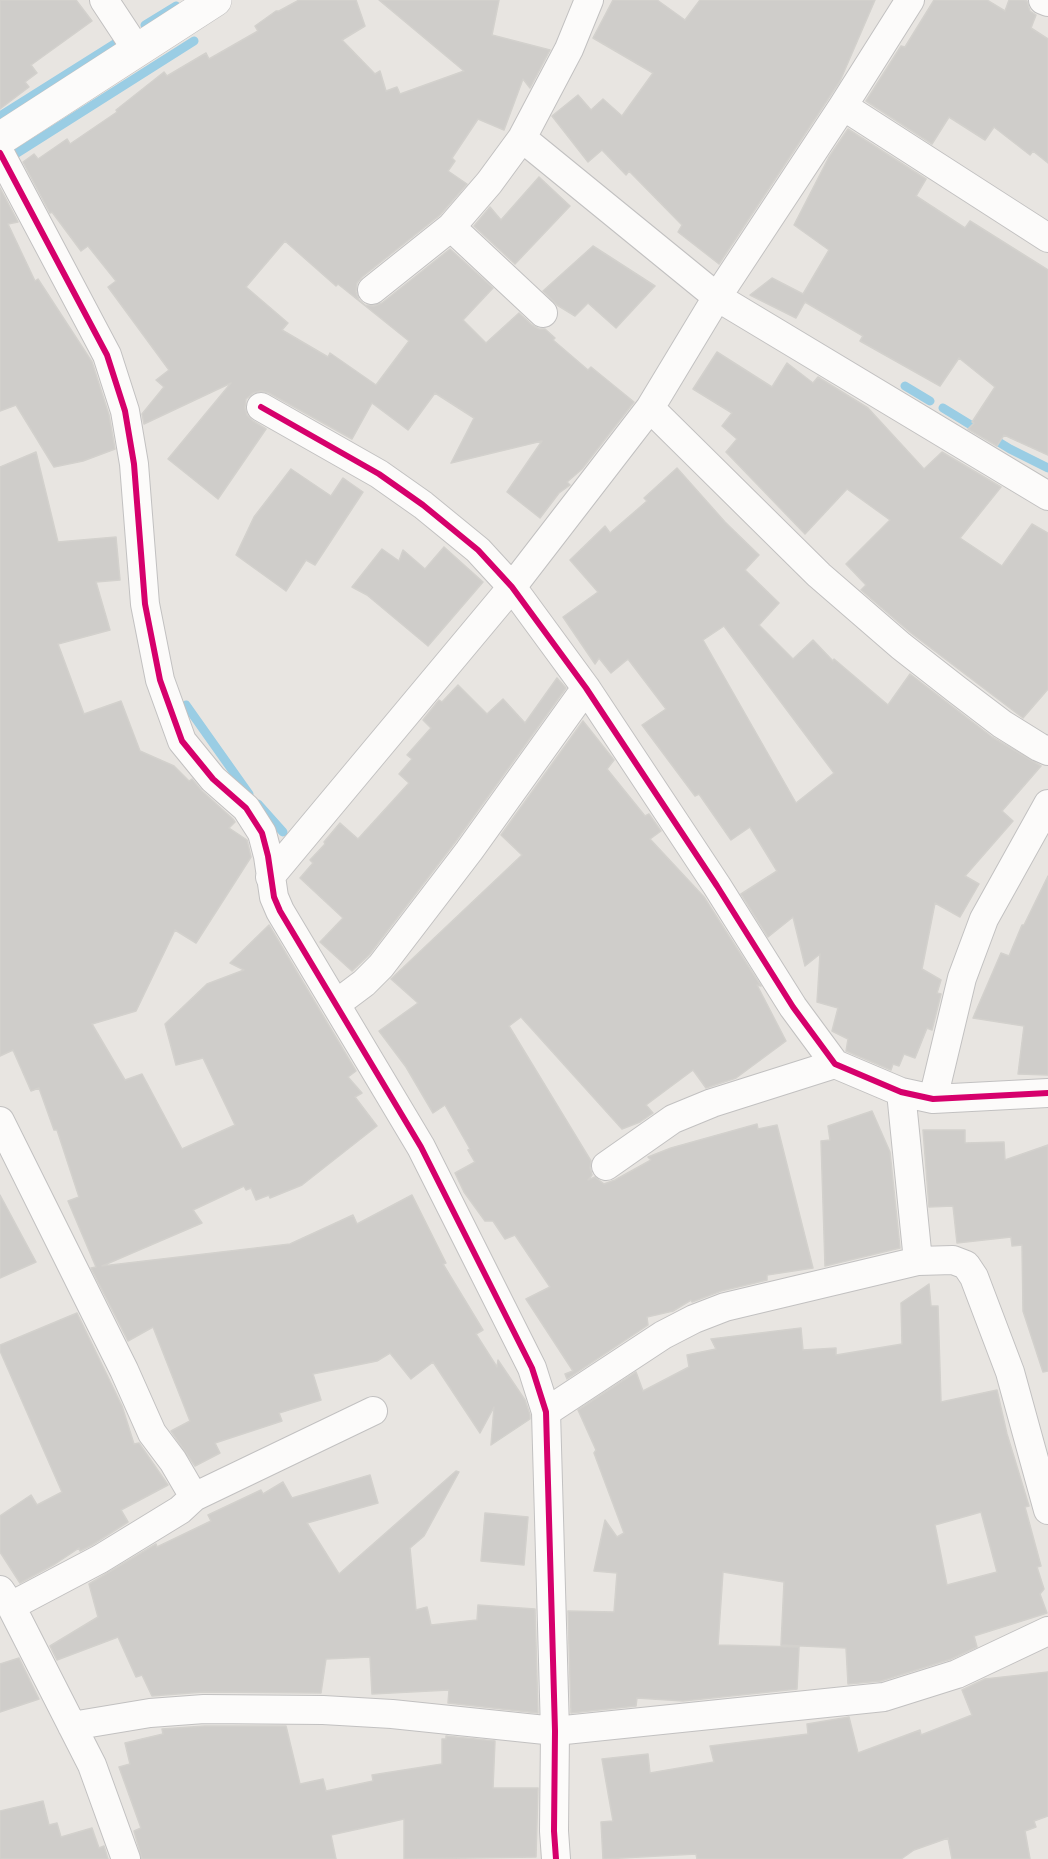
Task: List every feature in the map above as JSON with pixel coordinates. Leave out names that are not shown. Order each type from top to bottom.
[{"type":"main road","points":[[0,138],[215,0]]},
{"type":"street","points":[[104,0],[137,50]]},
{"type":"street","points":[[372,290],[451,226],[489,183],[522,138],[569,48],[588,0]]},
{"type":"street","points":[[270,877],[512,587],[650,408],[717,297],[910,0]]},
{"type":"street","points":[[1043,0],[1048,2]]},
{"type":"street","points":[[843,106],[1048,238]]},
{"type":"street","points":[[522,138],[717,297],[1048,496]]},
{"type":"street","points":[[0,153],[107,356],[125,411],[134,464],[145,604],[160,680],[182,741],[213,779],[246,808],[262,833],[274,897],[280,911],[420,1148],[532,1368],[546,1412],[549,1455],[556,1859]]},
{"type":"street","points":[[451,226],[543,313]]},
{"type":"street","points":[[261,407],[379,474],[423,505],[478,549],[512,587],[586,688],[717,886],[793,1008],[835,1064],[901,1092],[933,1099],[1048,1093]]},
{"type":"street","points":[[650,408],[819,575],[901,646],[1002,724],[1048,751]]},
{"type":"street","points":[[336,1004],[364,983],[381,966],[469,851],[586,688]]},
{"type":"street","points":[[933,1099],[962,978],[984,919],[1048,804]]},
{"type":"street","points":[[606,1166],[673,1119],[712,1102],[835,1064]]},
{"type":"street","points":[[901,1092],[918,1260]]},
{"type":"street","points":[[0,1121],[124,1370],[152,1433],[173,1461],[194,1497]]},
{"type":"street","points":[[546,1412],[663,1335],[694,1319],[725,1307],[918,1260],[953,1260],[966,1265],[974,1277],[1010,1372],[1048,1510]]},
{"type":"street","points":[[126,1859],[92,1765],[6,1598],[100,1559],[180,1510],[194,1497],[373,1411]]},
{"type":"street","points":[[72,1726],[150,1713],[204,1709],[311,1710],[393,1714],[555,1731],[884,1697],[957,1674],[1048,1631]]},
{"type":"building","points":[[0,0],[76,0],[92,21],[31,65],[37,73],[25,82],[29,87],[0,109]]},
{"type":"building","points":[[299,0],[356,0],[365,26],[342,40],[375,74],[380,71],[386,91],[397,87],[400,94],[464,71],[379,0],[499,0],[492,35],[550,50],[530,88],[523,79],[504,130],[478,119],[452,158],[455,161],[448,171],[467,184],[440,215],[362,277],[357,283],[356,292],[359,300],[365,305],[374,306],[382,303],[450,249],[493,288],[463,320],[486,343],[519,313],[532,325],[545,329],[555,338],[553,340],[588,370],[591,367],[634,402],[582,469],[567,482],[570,485],[559,493],[540,518],[507,492],[542,441],[451,463],[474,418],[435,393],[408,430],[372,403],[352,439],[269,393],[261,391],[253,393],[246,399],[247,415],[266,429],[218,499],[168,459],[231,383],[144,424],[142,414],[164,387],[156,380],[169,370],[108,287],[116,281],[88,246],[81,251],[52,212],[50,213],[23,162],[34,154],[38,159],[67,139],[70,144],[117,112],[116,110],[164,72],[167,76],[206,53],[209,59],[258,31],[255,26]],"holes":[[[285,241],[336,286],[338,284],[409,341],[376,385],[330,353],[328,357],[282,330],[288,323],[246,287]]]},
{"type":"building","points":[[613,0],[657,0],[685,20],[700,0],[875,0],[840,81],[719,264],[678,232],[682,225],[629,171],[626,175],[602,150],[588,162],[552,116],[578,95],[591,110],[603,99],[622,116],[653,73],[593,38]]},
{"type":"building","points":[[934,0],[987,0],[1005,11],[1009,0],[1027,1],[1030,11],[1036,15],[1031,28],[1048,39],[1048,163],[1033,151],[1030,155],[994,127],[985,140],[949,117],[932,144],[866,101],[901,46],[905,47]]},
{"type":"building","points":[[848,129],[926,179],[916,196],[965,228],[970,221],[1048,270],[1048,455],[1004,435],[997,446],[968,429],[974,423],[972,422],[995,387],[959,358],[940,386],[860,341],[863,336],[805,302],[796,318],[750,295],[772,278],[803,294],[829,250],[794,225],[829,157]]},
{"type":"building","points":[[539,177],[570,206],[515,264],[474,226],[490,207],[501,220]]},
{"type":"building","points":[[0,188],[18,222],[8,224],[35,281],[38,279],[92,362],[109,415],[115,449],[83,461],[54,467],[16,405],[0,411]]},
{"type":"building","points":[[593,246],[655,286],[616,328],[588,303],[575,316],[557,305],[543,291]]},
{"type":"building","points":[[717,352],[772,387],[787,363],[813,383],[818,377],[868,408],[924,469],[942,452],[1001,487],[960,538],[1002,566],[1032,524],[1048,533],[1048,689],[1023,718],[911,633],[861,590],[866,585],[846,564],[890,520],[847,489],[805,534],[726,452],[737,439],[722,426],[732,413],[693,389]]},
{"type":"building","points":[[36,452],[58,542],[116,537],[120,580],[96,582],[110,630],[58,644],[84,714],[121,701],[140,751],[174,766],[189,781],[192,779],[233,819],[235,822],[229,828],[247,840],[251,857],[196,943],[175,930],[136,1011],[92,1024],[125,1080],[142,1074],[182,1149],[235,1125],[203,1058],[176,1065],[165,1024],[207,984],[244,970],[230,963],[269,925],[356,1071],[348,1077],[362,1093],[355,1097],[377,1126],[302,1185],[270,1198],[269,1195],[256,1200],[251,1188],[246,1190],[244,1186],[193,1210],[202,1223],[102,1266],[290,1244],[353,1215],[357,1224],[412,1195],[446,1263],[443,1264],[483,1330],[476,1334],[497,1367],[498,1360],[525,1400],[530,1415],[530,1419],[491,1445],[494,1407],[480,1433],[433,1362],[411,1379],[390,1353],[377,1361],[313,1374],[321,1400],[279,1413],[282,1421],[215,1443],[220,1453],[195,1466],[171,1431],[190,1421],[153,1327],[128,1341],[91,1268],[96,1267],[68,1201],[79,1197],[57,1130],[54,1130],[39,1088],[31,1091],[13,1050],[0,1056],[0,467]]},
{"type":"building","points":[[677,468],[725,522],[759,555],[745,570],[779,603],[759,625],[793,659],[813,640],[833,661],[834,659],[888,705],[910,674],[992,737],[1041,766],[1002,811],[1013,821],[965,876],[979,884],[960,917],[935,903],[922,969],[941,980],[937,993],[941,994],[932,1030],[927,1028],[915,1058],[904,1054],[899,1066],[893,1064],[891,1070],[846,1051],[848,1039],[832,1031],[838,1008],[817,1002],[820,954],[805,966],[793,917],[768,937],[741,894],[777,871],[750,827],[731,840],[699,794],[695,796],[642,725],[666,709],[628,659],[611,673],[599,658],[595,664],[563,617],[598,592],[570,560],[605,526],[610,533],[647,501],[644,498]],"holes":[[[724,626],[834,773],[796,803],[703,640]]]},
{"type":"building","points":[[291,469],[331,496],[343,478],[363,492],[315,565],[306,560],[286,591],[236,555],[254,517]]},
{"type":"building","points":[[444,547],[483,582],[428,646],[367,595],[352,587],[382,549],[399,561],[403,550],[425,569]]},
{"type":"building","points":[[557,678],[566,688],[456,841],[369,955],[352,971],[320,942],[343,918],[300,878],[313,863],[310,860],[340,823],[358,839],[409,783],[399,774],[412,759],[407,755],[431,728],[423,720],[439,700],[442,702],[458,685],[487,714],[503,699],[525,723]]},
{"type":"building","points":[[583,721],[614,760],[607,769],[645,816],[649,814],[661,831],[650,839],[704,897],[761,986],[757,985],[786,1041],[736,1078],[706,1088],[693,1070],[646,1105],[653,1113],[640,1122],[622,1129],[521,1017],[509,1026],[591,1161],[592,1175],[588,1180],[595,1177],[604,1184],[651,1160],[648,1157],[671,1148],[757,1124],[758,1129],[777,1125],[813,1268],[767,1275],[767,1280],[721,1291],[692,1302],[691,1300],[673,1311],[647,1317],[648,1325],[567,1379],[565,1374],[573,1371],[526,1299],[550,1287],[515,1235],[505,1239],[493,1221],[485,1221],[464,1192],[455,1173],[475,1162],[468,1150],[470,1149],[445,1105],[433,1113],[406,1067],[379,1031],[418,1003],[391,979],[522,855],[501,835]]},
{"type":"building","points":[[1048,876],[1048,1075],[1018,1074],[1024,1026],[973,1018],[1001,953],[1009,956],[1022,925]]},
{"type":"building","points":[[872,1111],[890,1152],[900,1248],[825,1266],[821,1141],[830,1140],[828,1126]]},
{"type":"building","points":[[923,1130],[965,1130],[965,1143],[1004,1142],[1005,1160],[1048,1145],[1048,1371],[1043,1372],[1023,1311],[1022,1245],[1012,1246],[1011,1237],[957,1243],[953,1206],[929,1207]]},
{"type":"building","points":[[0,1195],[36,1262],[0,1278]]},
{"type":"building","points":[[929,1284],[931,1306],[938,1306],[941,1402],[997,1390],[1007,1434],[1029,1506],[1025,1507],[1041,1566],[1037,1567],[1044,1589],[1040,1594],[1047,1613],[974,1636],[977,1647],[951,1659],[881,1681],[848,1684],[846,1648],[781,1645],[784,1582],[723,1572],[718,1645],[799,1647],[797,1689],[683,1701],[637,1698],[636,1706],[571,1713],[568,1611],[614,1612],[617,1573],[594,1571],[605,1520],[617,1537],[624,1533],[594,1453],[596,1450],[578,1410],[636,1372],[643,1391],[689,1367],[687,1355],[716,1349],[711,1339],[801,1328],[803,1350],[836,1348],[836,1355],[902,1344],[901,1303]],"holes":[[[981,1512],[997,1572],[947,1585],[935,1525]]]},
{"type":"building","points":[[77,1313],[122,1406],[134,1444],[139,1443],[168,1485],[121,1510],[128,1522],[92,1545],[80,1551],[79,1548],[20,1583],[0,1552],[0,1516],[31,1495],[37,1505],[62,1492],[0,1351],[0,1345]]},
{"type":"building","points":[[456,1471],[459,1472],[424,1536],[410,1548],[416,1610],[427,1607],[431,1625],[477,1620],[478,1605],[535,1609],[538,1713],[448,1703],[449,1690],[372,1694],[370,1657],[326,1659],[321,1693],[204,1692],[152,1696],[142,1675],[136,1677],[118,1637],[57,1660],[50,1646],[98,1617],[89,1584],[156,1544],[157,1547],[211,1521],[208,1515],[261,1490],[263,1494],[283,1482],[292,1498],[370,1475],[378,1503],[307,1523],[339,1574]]},
{"type":"building","points":[[485,1513],[528,1517],[524,1565],[481,1561]]},
{"type":"building","points":[[19,1658],[39,1699],[0,1712],[0,1664]]},
{"type":"building","points":[[1048,1672],[1048,1816],[1034,1821],[1036,1827],[1025,1831],[1030,1859],[952,1859],[948,1838],[914,1850],[901,1859],[697,1859],[696,1854],[603,1859],[601,1822],[613,1821],[602,1759],[648,1754],[650,1773],[714,1762],[710,1746],[808,1734],[807,1724],[849,1717],[858,1753],[920,1730],[921,1735],[972,1715],[962,1690],[985,1679]]},
{"type":"building","points":[[205,1726],[286,1726],[300,1784],[323,1779],[326,1791],[373,1781],[372,1775],[442,1764],[442,1739],[446,1739],[446,1736],[495,1741],[493,1788],[538,1788],[536,1857],[404,1859],[404,1819],[331,1835],[336,1859],[142,1859],[134,1831],[141,1828],[119,1767],[130,1764],[125,1743],[163,1734],[162,1729]]},
{"type":"building","points":[[43,1801],[49,1825],[57,1823],[61,1837],[92,1828],[99,1848],[104,1846],[108,1859],[0,1859],[0,1811]]},
{"type":"waterway","points":[[145,25],[176,6]]},
{"type":"waterway","points":[[14,155],[194,41]]},
{"type":"waterway","points":[[0,116],[116,43]]},
{"type":"waterway","points":[[905,386],[930,401]]},
{"type":"waterway","points":[[943,408],[1010,449],[1048,468]]},
{"type":"waterway","points":[[186,705],[249,794]]},
{"type":"waterway","points":[[258,804],[283,832]]},
{"type":"cycle path","points":[[0,153],[107,355],[125,411],[134,464],[145,604],[160,680],[182,741],[213,779],[246,808],[262,833],[274,897],[280,911],[421,1147],[532,1368],[546,1412],[555,1731],[556,1859]]},
{"type":"cycle path","points":[[261,407],[379,474],[423,505],[478,550],[512,587],[586,688],[717,886],[793,1007],[835,1064],[901,1092],[933,1099],[1048,1093]]}]
